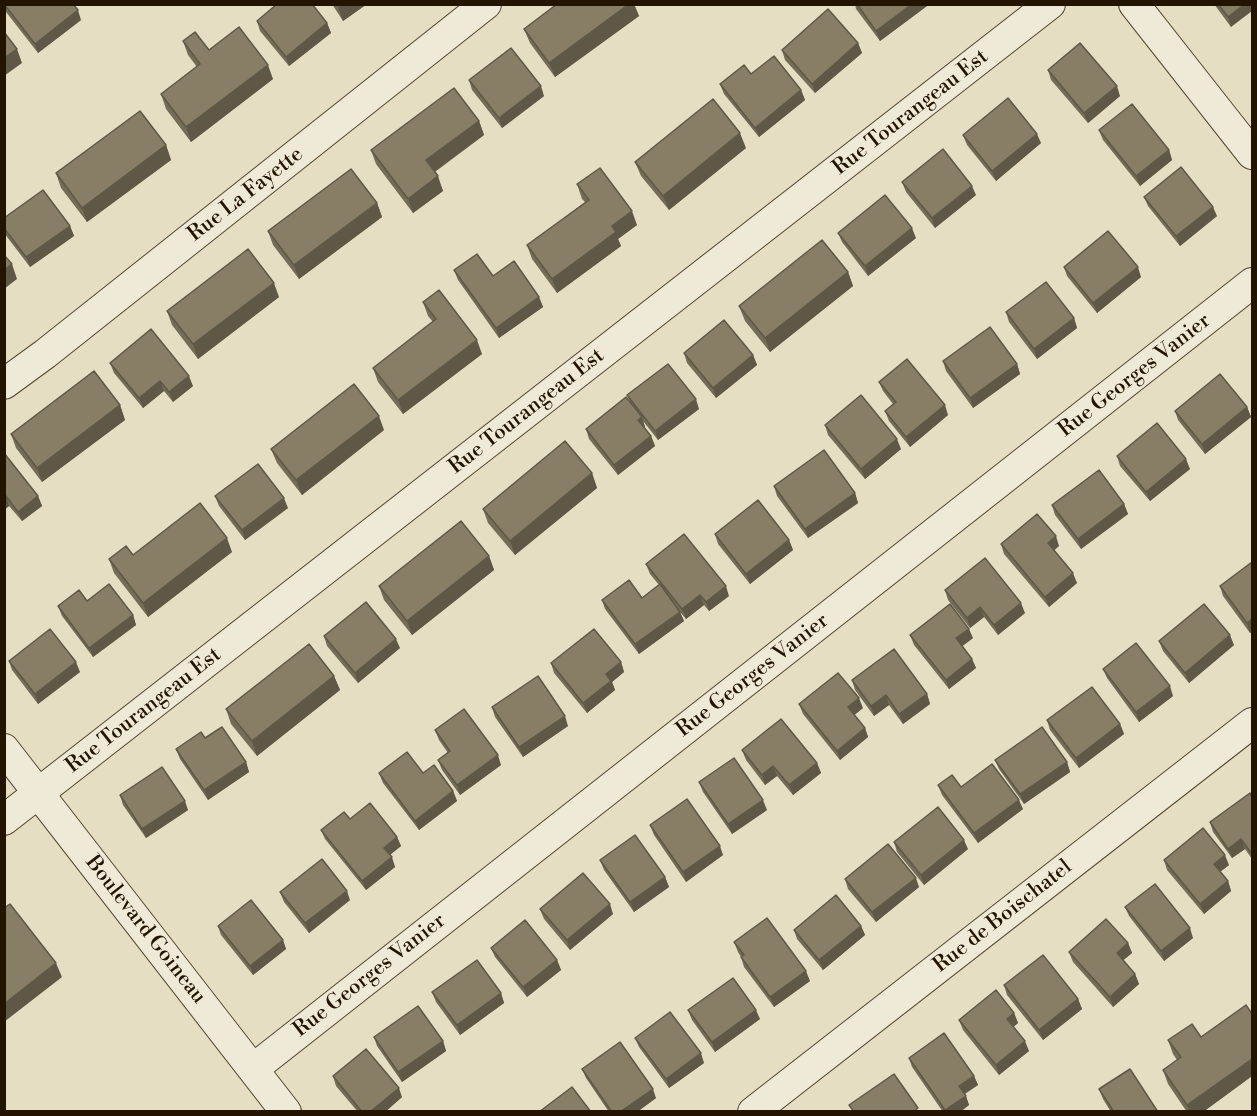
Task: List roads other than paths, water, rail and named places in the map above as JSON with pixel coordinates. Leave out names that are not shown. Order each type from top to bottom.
[{"type":"street","name":"Rue La Fayette","points":[[4,384],[45,354],[486,4]]},
{"type":"street","name":"Rue Tourangeau Est","points":[[4,819],[1050,4]]},
{"type":"street","points":[[1134,4],[1252,154]]},
{"type":"street","name":"Rue Georges Vanier","points":[[253,1069],[1252,283]]},
{"type":"street","name":"Rue de Boischatel","points":[[753,1112],[1252,723]]},
{"type":"street","name":"Boulevard Goineau","points":[[4,749],[286,1112]]}]
